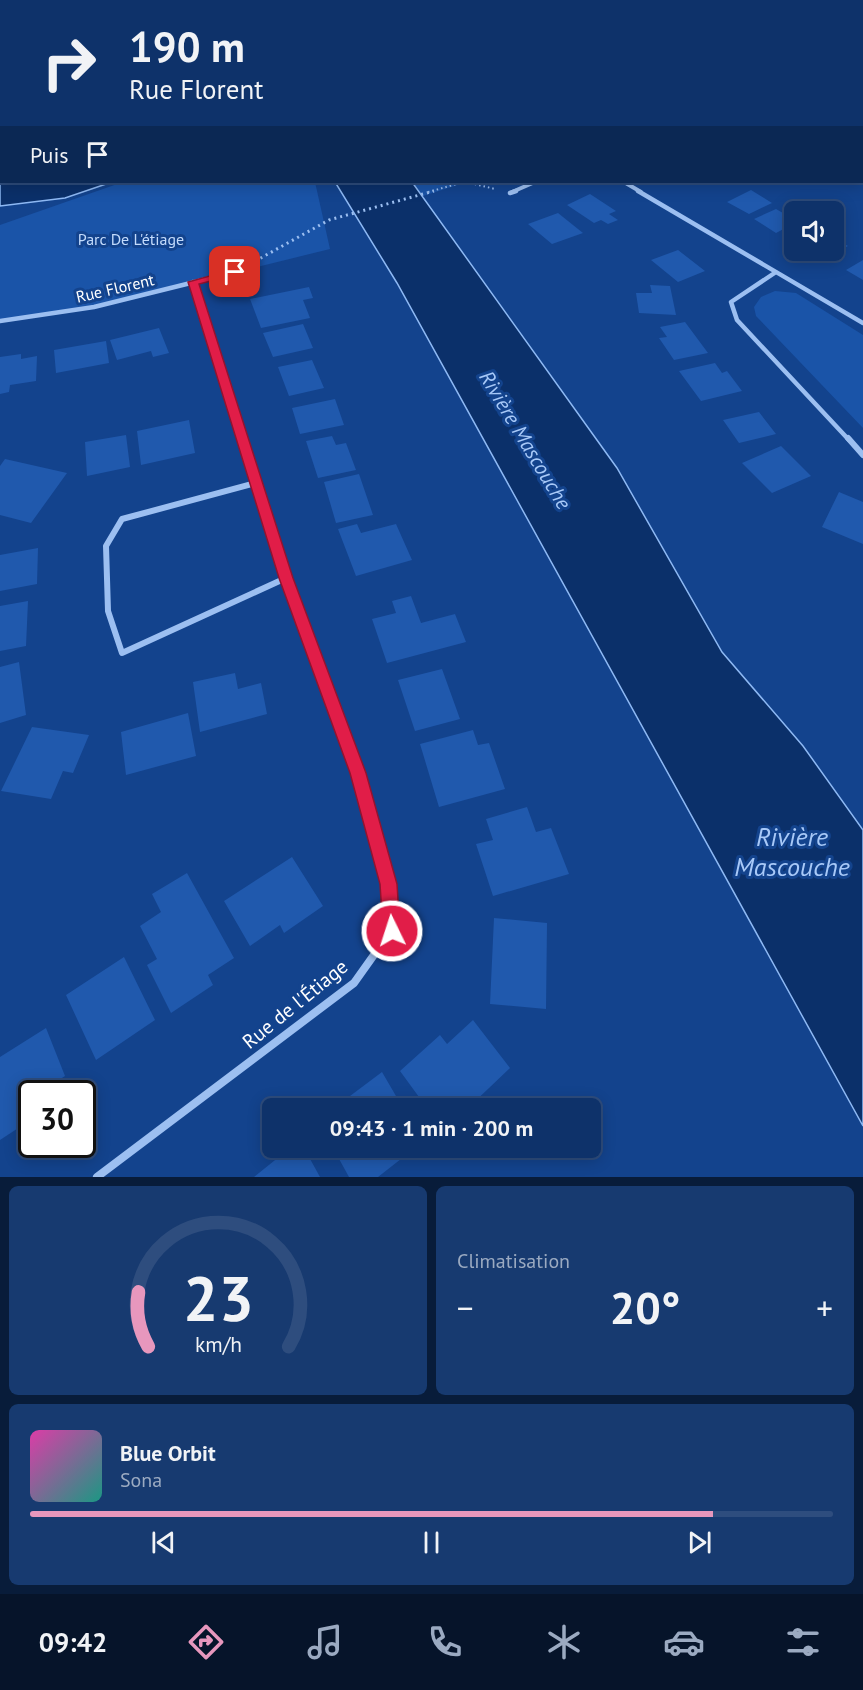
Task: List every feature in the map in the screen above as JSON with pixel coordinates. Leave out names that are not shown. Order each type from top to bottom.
[{"type":"street","points":[[510,193],[533,183]]},
{"type":"street","points":[[626,183],[863,323]]},
{"type":"street","name":"Rue Florent","points":[[0,321],[94,306],[235,272]]},
{"type":"street","points":[[776,272],[731,302],[737,320],[863,455]]},
{"type":"street","name":"Rue de l'Étiage","points":[[97,1177],[354,983],[392,931],[388,884],[358,773],[286,578],[193,282]]},
{"type":"street","points":[[256,483],[122,519],[106,546],[108,611],[122,653],[286,578]]},
{"type":"path","points":[[235,272],[329,220],[461,183]]},
{"type":"path","points":[[469,183],[510,193]]},
{"type":"green space","name":"Parc De L'étiage","points":[[120,183],[315,183],[330,249],[94,307],[0,321],[0,225]]},
{"type":"green space","points":[[413,183],[464,183],[423,196]]},
{"type":"green space","points":[[775,291],[796,293],[863,335],[863,428],[756,316],[754,307],[761,297]]},
{"type":"water","points":[[0,183],[109,183],[65,198],[0,206]]},
{"type":"water","name":"Rivière Mascouche","points":[[336,183],[413,183],[617,468],[722,652],[803,746],[863,830],[863,1126],[397,283]]},
{"type":"building","points":[[751,190],[772,203],[749,214],[727,202]]},
{"type":"building","points":[[590,194],[616,211],[609,214],[618,220],[608,224],[601,220],[594,223],[567,205]]},
{"type":"building","points":[[776,209],[784,214],[784,229],[776,233],[754,219]]},
{"type":"building","points":[[558,213],[583,233],[552,244],[528,224]]},
{"type":"building","points":[[678,250],[705,271],[678,282],[651,260]]},
{"type":"building","points":[[863,260],[863,280],[846,270]]},
{"type":"building","points":[[650,285],[670,286],[676,315],[639,313],[636,293],[652,293]]},
{"type":"building","points":[[309,287],[313,298],[303,300],[310,318],[261,328],[250,299]]},
{"type":"building","points":[[685,322],[708,353],[674,360],[659,338],[667,337],[660,327]]},
{"type":"building","points":[[303,324],[313,348],[273,357],[263,333]]},
{"type":"building","points":[[159,328],[169,353],[153,357],[151,351],[117,360],[110,340]]},
{"type":"building","points":[[106,341],[109,363],[56,373],[54,350]]},
{"type":"building","points":[[21,354],[21,359],[37,356],[36,381],[10,385],[9,392],[0,394],[0,357]]},
{"type":"building","points":[[312,360],[324,388],[289,396],[278,367]]},
{"type":"building","points":[[715,363],[722,373],[727,371],[742,391],[701,401],[679,371]]},
{"type":"building","points":[[335,399],[344,425],[300,434],[292,408]]},
{"type":"building","points":[[759,412],[776,434],[739,443],[723,420]]},
{"type":"building","points":[[189,420],[195,453],[141,465],[137,431]]},
{"type":"building","points":[[126,435],[130,467],[87,476],[85,442]]},
{"type":"building","points":[[332,436],[336,445],[346,443],[356,470],[318,478],[306,441]]},
{"type":"building","points":[[781,446],[811,476],[772,493],[742,463]]},
{"type":"building","points":[[5,459],[67,473],[31,523],[0,515],[0,466]]},
{"type":"building","points":[[359,474],[373,515],[336,523],[324,482]]},
{"type":"building","points":[[839,492],[863,502],[863,544],[822,527]]},
{"type":"building","points":[[357,524],[361,533],[396,524],[412,560],[356,576],[338,529]]},
{"type":"building","points":[[38,548],[37,584],[0,591],[0,555]]},
{"type":"building","points":[[411,596],[421,623],[455,614],[466,642],[387,663],[372,619],[396,613],[392,601]]},
{"type":"building","points":[[28,601],[26,646],[0,651],[0,606]]},
{"type":"building","points":[[19,662],[26,715],[0,723],[0,667]]},
{"type":"building","points":[[442,669],[460,719],[415,731],[398,680]]},
{"type":"building","points":[[235,673],[238,689],[261,683],[267,714],[200,732],[193,682]]},
{"type":"building","points":[[188,713],[196,756],[126,775],[121,732]]},
{"type":"building","points":[[32,727],[89,735],[73,773],[63,771],[51,799],[1,791]]},
{"type":"building","points":[[473,730],[478,745],[489,743],[505,789],[439,807],[420,744]]},
{"type":"building","points":[[527,807],[536,832],[551,828],[569,874],[493,896],[476,844],[493,840],[486,819]]},
{"type":"building","points":[[292,857],[323,906],[284,933],[280,925],[250,946],[224,901]]},
{"type":"building","points":[[187,873],[234,958],[208,975],[213,985],[171,1013],[147,965],[157,959],[140,926],[161,912],[152,894]]},
{"type":"building","points":[[494,918],[547,923],[546,1009],[490,1004]]},
{"type":"building","points":[[124,957],[155,1020],[96,1060],[66,995]]},
{"type":"building","points":[[473,1020],[510,1068],[478,1098],[420,1098],[400,1071],[440,1035],[447,1044]]},
{"type":"building","points":[[46,1028],[65,1076],[59,1080],[18,1080],[18,1128],[0,1140],[0,1057]]},
{"type":"building","points":[[382,1072],[397,1098],[347,1098]]},
{"type":"building","points":[[278,1158],[310,1158],[320,1177],[254,1177]]},
{"type":"building","points":[[339,1158],[402,1158],[378,1177],[349,1177]]},
{"type":"route","points":[[235,272],[193,282],[286,578],[358,773],[388,884],[392,931]]}]
